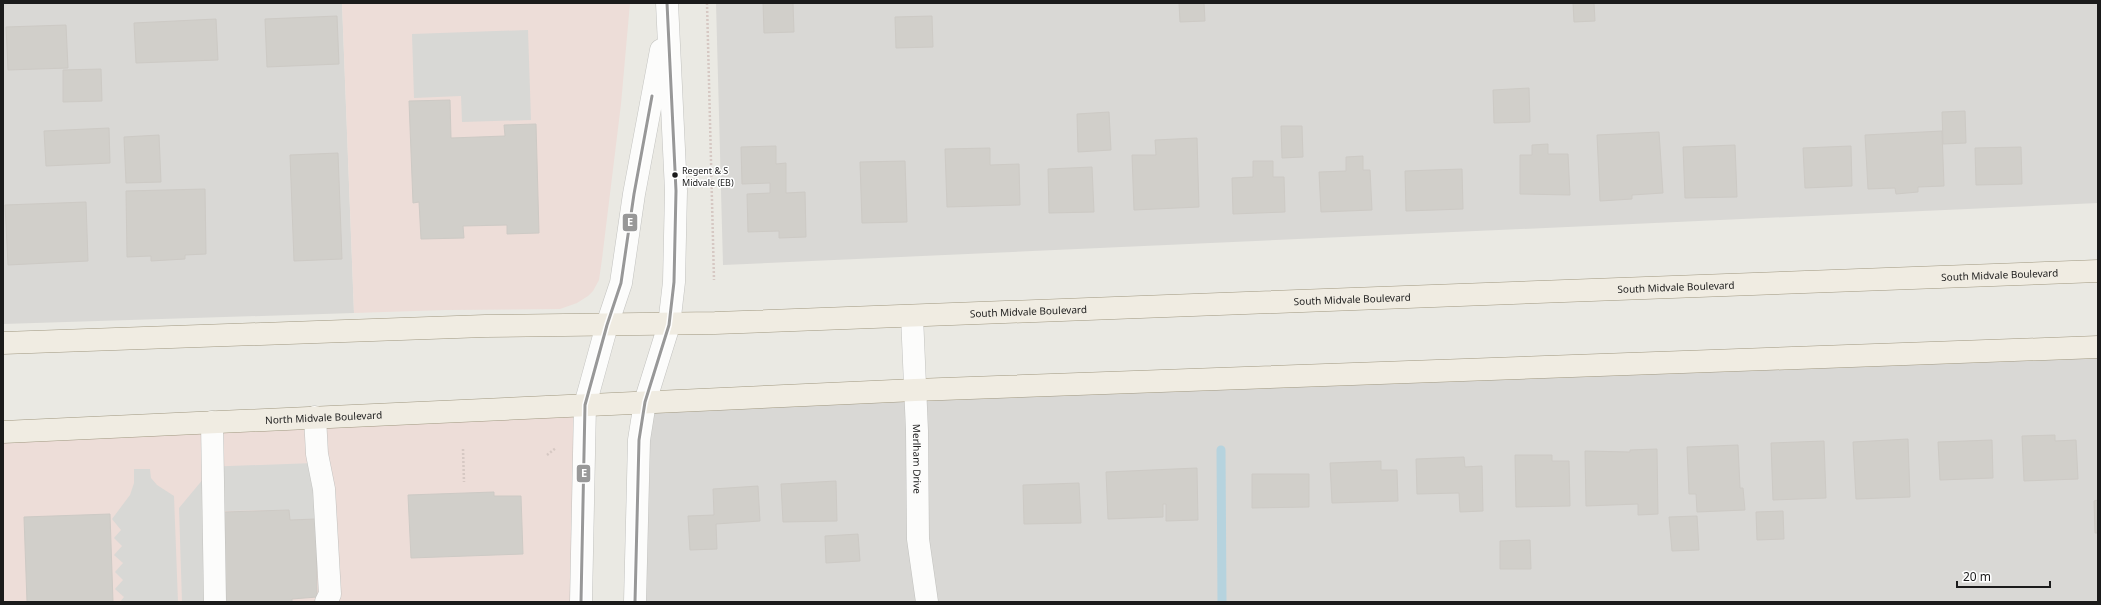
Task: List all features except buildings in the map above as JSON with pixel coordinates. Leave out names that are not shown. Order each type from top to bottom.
[{"type":"main road","name":"South Midvale Boulevard","points":[[607,325],[912,316],[2098,271]]},
{"type":"main road","points":[[3,343],[485,326],[607,325]]},
{"type":"main road","points":[[645,402],[915,390],[2098,347]]},
{"type":"main road","name":"North Midvale Boulevard","points":[[3,432],[645,402]]},
{"type":"street","points":[[635,602],[639,440],[645,402],[670,324],[674,282],[676,192],[667,9]]},
{"type":"street","points":[[581,602],[585,405],[607,325],[621,283],[634,194],[667,9]]},
{"type":"street","name":"Merlham Drive","points":[[912,316],[918,539],[928,602]]},
{"type":"street","points":[[315,417],[317,454],[325,497],[330,594],[326,602]]},
{"type":"street","points":[[212,422],[215,602]]},
{"type":"path","points":[[707,3],[714,280]]},
{"type":"path","points":[[547,455],[559,445]]},
{"type":"path","points":[[463,449],[464,482]]},
{"type":"shaded area","points":[[3,3],[342,3],[354,313],[3,324]]},
{"type":"shaded area","points":[[342,3],[630,3],[621,104],[599,280],[593,291],[588,296],[577,303],[560,309],[446,310],[354,313]]},
{"type":"shaded area","points":[[716,3],[2098,3],[2098,203],[723,265]]},
{"type":"shaded area","points":[[528,30],[531,120],[462,122],[461,96],[414,98],[412,34]]},
{"type":"shaded area","points":[[2098,347],[2098,602],[635,602],[645,402]]},
{"type":"shaded area","points":[[585,405],[581,602],[3,602],[3,432]]},
{"type":"shaded area","points":[[314,463],[316,519],[290,520],[289,510],[224,511],[225,602],[182,602],[179,508],[204,478],[203,467]]},
{"type":"shaded area","points":[[134,469],[150,469],[151,478],[157,485],[174,496],[178,602],[120,602],[124,597],[115,589],[123,580],[115,572],[123,563],[114,555],[122,546],[114,538],[121,530],[112,519],[130,495],[134,483]]},
{"type":"waterway","points":[[1221,450],[1222,602]]},
{"type":"transit line","name":"E","points":[[635,602],[639,440],[645,402],[669,325],[674,282],[676,191],[667,3]]},
{"type":"transit line","name":"E","points":[[581,602],[585,405],[607,325],[621,283],[634,194],[652,96]]},
{"type":"place","name":"Regent & S Midvale (EB)","points":[[675,175]]}]
